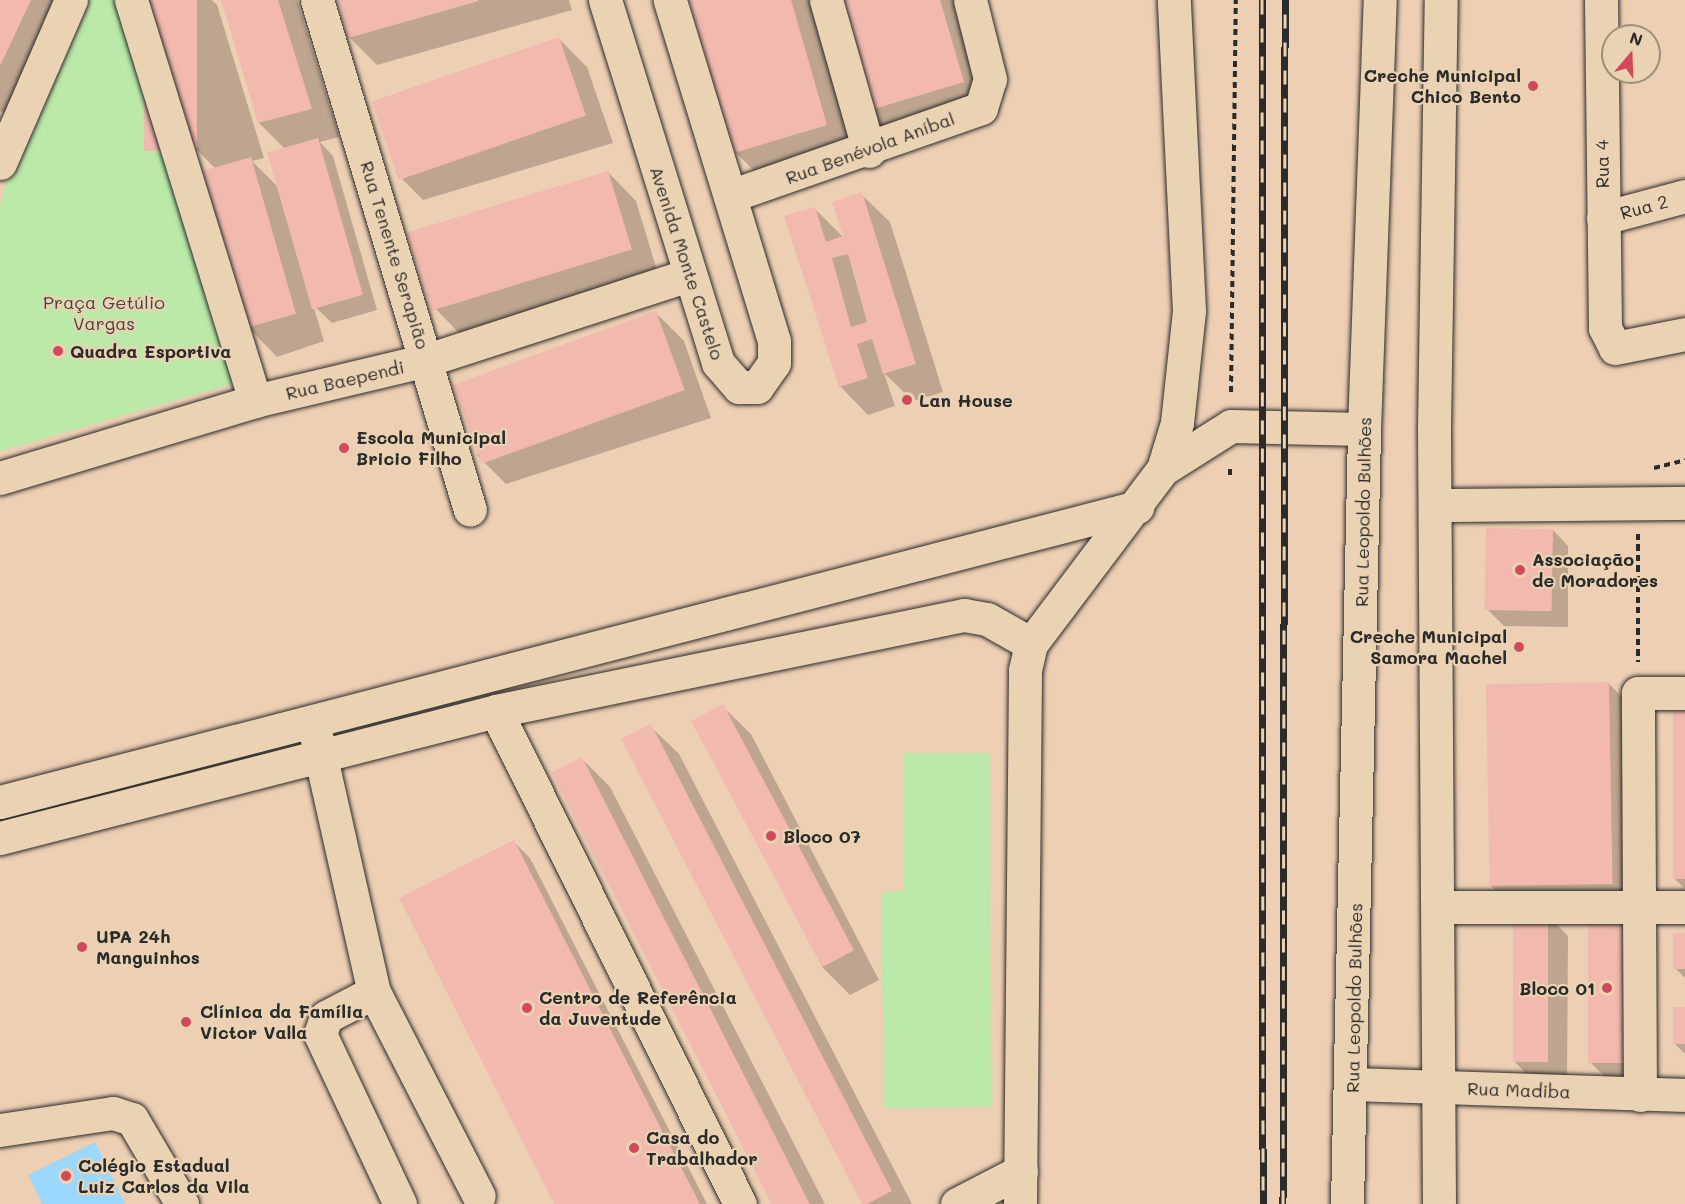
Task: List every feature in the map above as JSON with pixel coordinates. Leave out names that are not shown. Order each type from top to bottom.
[{"type":"street","points":[[0,163],[71,0]]},
{"type":"street","points":[[131,0],[255,401]]},
{"type":"street","name":"Rua Tenente Serapião","points":[[317,0],[427,360],[470,510]]},
{"type":"street","name":"Avenida Monte Castelo","points":[[605,0],[688,275],[718,363],[740,387],[756,387],[774,363],[774,341],[670,0]]},
{"type":"street","points":[[826,0],[868,151]]},
{"type":"street","name":"Rua Benévola Aníbal","points":[[730,196],[868,151],[981,108],[990,79],[970,0]]},
{"type":"street","points":[[1020,1204],[1023,684],[1031,644],[1137,507],[1162,469],[1177,423],[1188,311],[1174,0]]},
{"type":"street","name":"Rua Leopoldo Bulhões","points":[[1347,1204],[1353,1084],[1364,429],[1380,0]]},
{"type":"street","points":[[1439,1204],[1437,505],[1441,0]]},
{"type":"street","name":"Rua 4","points":[[1601,0],[1605,328],[1616,348],[1685,334]]},
{"type":"street","name":"Rua 2","points":[[1603,218],[1685,196]]},
{"type":"street","name":"Rua Baependi","points":[[0,478],[255,401],[427,360],[688,275]]},
{"type":"street","points":[[1162,469],[1231,426],[1364,429]]},
{"type":"street","points":[[1437,505],[1685,503]]},
{"type":"street","points":[[0,802],[1137,507]]},
{"type":"street","points":[[0,838],[321,753],[496,711],[964,615],[987,619],[1031,644]]},
{"type":"street","points":[[1640,1095],[1641,907],[1638,693],[1685,693]]},
{"type":"street","points":[[496,711],[741,1204]]},
{"type":"street","points":[[312,721],[374,992],[474,1201]]},
{"type":"street","points":[[1438,907],[1685,907]]},
{"type":"street","points":[[374,992],[326,1017],[320,1034],[400,1204]]},
{"type":"street","name":"Rua Madiba","points":[[1353,1084],[1685,1095]]},
{"type":"street","points":[[0,1130],[113,1113],[132,1119],[182,1204]]},
{"type":"street","points":[[957,1204],[1021,1171]]},
{"type":"path","points":[[1230,476],[1236,0]]},
{"type":"path","points":[[1638,503],[1638,693]]},
{"type":"green space","name":"Praça Getúlio Vargas","points":[[89,0],[116,0],[235,383],[0,451],[0,207],[9,168],[44,83]]},
{"type":"green space","points":[[904,753],[989,753],[991,1107],[884,1108],[881,892],[904,891]]},
{"type":"water","points":[[95,1142],[125,1204],[42,1204],[28,1175]]},
{"type":"building","points":[[0,0],[31,0],[0,66]]},
{"type":"building","points":[[144,0],[197,0],[197,151],[144,151]]},
{"type":"building","points":[[221,0],[278,0],[312,109],[258,123]]},
{"type":"building","points":[[338,0],[478,0],[479,1],[348,38]]},
{"type":"building","points":[[689,0],[791,0],[827,125],[734,153]]},
{"type":"building","points":[[832,0],[940,0],[964,82],[864,112]]},
{"type":"building","points":[[559,37],[586,115],[399,180],[372,101]]},
{"type":"building","points":[[318,138],[363,295],[312,309],[267,153]]},
{"type":"building","points":[[251,157],[296,314],[243,329],[198,172]]},
{"type":"building","points":[[608,171],[632,249],[431,311],[407,232]]},
{"type":"building","points":[[862,192],[916,364],[883,374],[872,339],[857,344],[868,378],[839,387],[784,216],[815,207],[826,242],[843,236],[832,202]],"holes":[[[848,254],[867,322],[851,327],[832,258]]]},
{"type":"building","points":[[656,311],[685,390],[482,464],[453,385]]},
{"type":"building","name":"Associação de Moradores","points":[[1486,528],[1553,529],[1552,611],[1485,610]]},
{"type":"building","points":[[1609,682],[1613,884],[1490,886],[1486,684]]},
{"type":"building","points":[[1673,697],[1685,697],[1685,879],[1673,879]]},
{"type":"building","name":"Bloco 07","points":[[723,704],[854,950],[822,967],[691,721]]},
{"type":"building","points":[[651,724],[892,1191],[867,1204],[862,1204],[621,739]]},
{"type":"building","points":[[582,757],[810,1204],[772,1204],[552,772]]},
{"type":"building","name":"Centro de Referência da Juventude","points":[[514,840],[700,1204],[554,1204],[399,898]]},
{"type":"building","name":"Bloco 01","points":[[1513,914],[1548,914],[1548,1062],[1513,1062]]},
{"type":"building","name":"Bloco 01","points":[[1588,914],[1625,914],[1625,1063],[1588,1063]]},
{"type":"building","points":[[1673,933],[1685,933],[1685,969],[1673,969]]},
{"type":"building","points":[[1673,1007],[1685,1007],[1685,1044],[1673,1044]]},
{"type":"railway","points":[[1262,0],[1263,1204]]},
{"type":"railway","points":[[1283,1204],[1285,0]]},
{"type":"place","name":"Creche Municipal Chico Bento","points":[[1533,86]]},
{"type":"place","name":"Quadra Esportiva","points":[[58,351]]},
{"type":"place","name":"Lan House","points":[[907,400]]},
{"type":"place","name":"Escola Municipal Bricio Filho","points":[[344,448]]},
{"type":"place","name":"Associação de Moradores","points":[[1520,570]]},
{"type":"place","name":"Creche Municipal Samora Machel","points":[[1519,647]]},
{"type":"place","name":"Bloco 07","points":[[771,836]]},
{"type":"place","name":"UPA 24h Manguinhos","points":[[82,947]]},
{"type":"place","name":"Bloco 01","points":[[1607,988]]},
{"type":"place","name":"Centro de Referência da Juventude","points":[[527,1008]]},
{"type":"place","name":"Clínica da Família Victor Valla","points":[[186,1022]]},
{"type":"place","name":"Casa do Trabalhador","points":[[634,1148]]},
{"type":"place","name":"Colégio Estadual Luiz Carlos da Vila","points":[[66,1176]]}]
